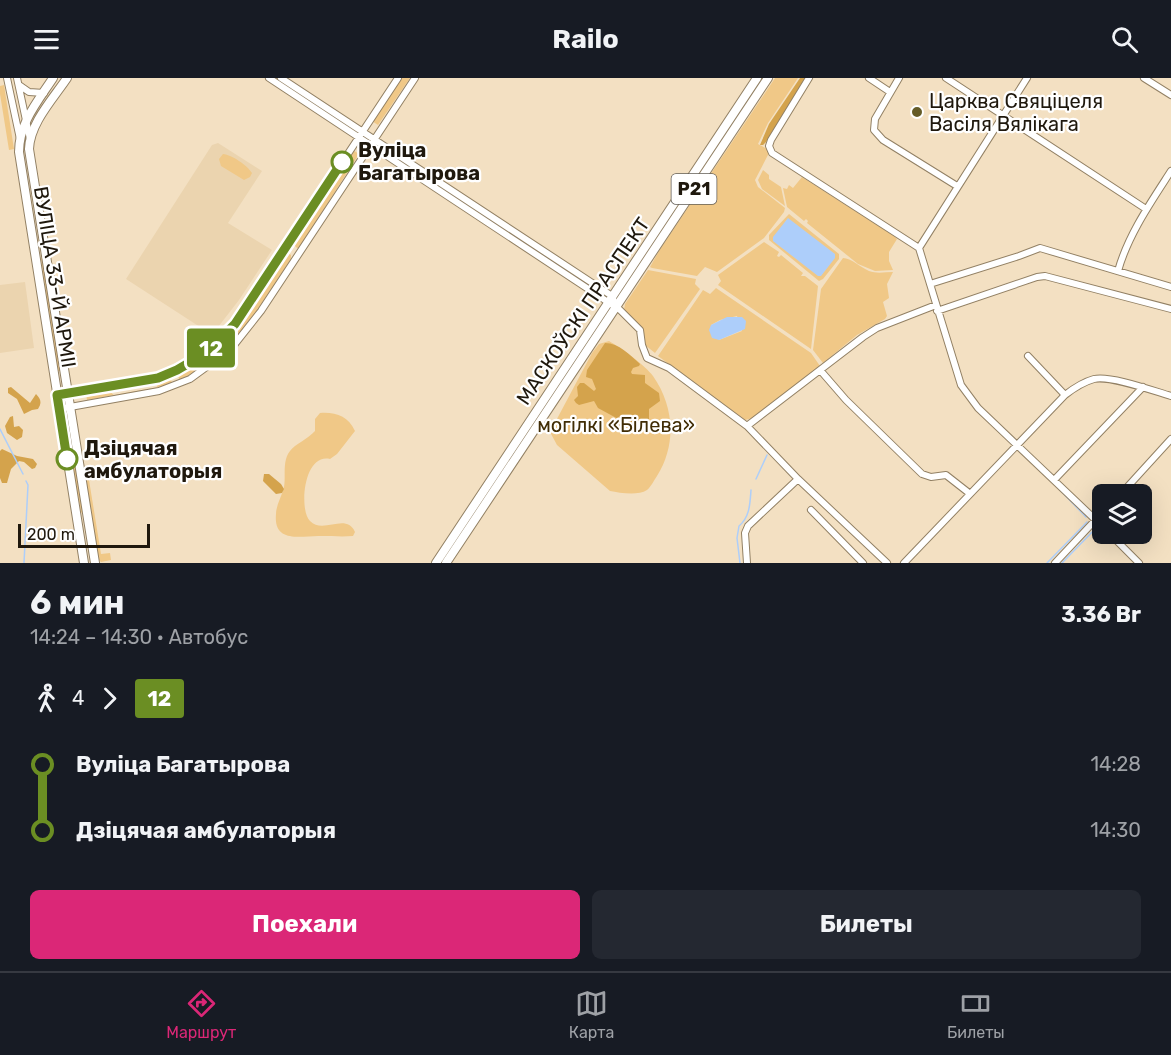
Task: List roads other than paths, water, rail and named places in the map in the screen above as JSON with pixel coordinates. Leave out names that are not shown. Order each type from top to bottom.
[{"type":"main road","points":[[19,139],[25,121],[53,78]]},
{"type":"main road","points":[[30,140],[36,124],[67,78]]},
{"type":"main road","name":"МАСКОЎСКІ ПРАСПЕКТ","points":[[446,563],[510,459],[758,78]]},
{"type":"main road","name":"МАСКОЎСКІ ПРАСПЕКТ","points":[[612,302],[768,78]]},
{"type":"main road","points":[[42,95],[50,104]]},
{"type":"main road","name":"ВУЛІЦА 33-Й АРМІІ","points":[[19,139],[34,250],[84,563]]},
{"type":"main road","name":"ВУЛІЦА 33-Й АРМІІ","points":[[30,140],[29,150],[95,563]]},
{"type":"main road","points":[[34,250],[41,254],[46,249]]},
{"type":"main road","points":[[36,261],[41,255],[47,260]]},
{"type":"main road","name":"МАСКОЎСКІ ПРАСПЕКТ","points":[[436,563],[510,459]]},
{"type":"main road","points":[[75,512],[82,515],[87,509]]},
{"type":"main road","points":[[77,522],[82,517],[88,521]]},
{"type":"street","name":"ВУЛІЦА 33-Й АРМІІ","points":[[8,78],[19,139]]},
{"type":"street","points":[[269,78],[297,92]]},
{"type":"street","points":[[281,78],[370,146],[483,215],[612,302],[640,330],[646,358],[669,368],[747,426],[798,479],[887,563]]},
{"type":"street","points":[[57,395],[166,375],[206,353],[228,332],[398,78]]},
{"type":"street","points":[[59,409],[143,395],[183,383],[205,370],[231,349],[248,330],[303,249],[415,78]]},
{"type":"street","points":[[809,78],[771,140],[769,146],[772,153],[919,248],[961,385],[978,408],[1092,516]]},
{"type":"street","points":[[869,78],[890,92]]},
{"type":"street","points":[[899,78],[874,123],[874,130],[878,136],[957,186]]},
{"type":"street","points":[[946,78],[1146,208]]},
{"type":"street","points":[[919,248],[1027,78]]},
{"type":"street","points":[[1144,78],[1171,95]]},
{"type":"street","name":"ВУЛІЦА 33-Й АРМІІ","points":[[18,81],[28,92],[42,95]]},
{"type":"street","name":"ВУЛІЦА 33-Й АРМІІ","points":[[18,81],[30,140]]},
{"type":"street","points":[[311,102],[375,139],[456,198]]},
{"type":"street","points":[[19,139],[30,140]]},
{"type":"street","points":[[1118,271],[1146,208],[1171,171]]},
{"type":"street","points":[[291,240],[294,249],[303,249]]},
{"type":"street","points":[[930,284],[1040,248],[1171,287]]},
{"type":"street","points":[[282,253],[292,252],[294,261]]},
{"type":"street","points":[[747,426],[877,328],[1037,277],[1045,276],[1171,309]]},
{"type":"street","points":[[1028,356],[1065,395]]},
{"type":"street","points":[[177,370],[175,379],[183,383]]},
{"type":"street","points":[[820,370],[846,400],[922,474],[931,477],[946,475],[969,493]]},
{"type":"street","points":[[166,375],[172,378],[173,382],[170,387]]},
{"type":"street","points":[[904,563],[969,493],[1065,395],[1076,387],[1096,379],[1143,387],[1171,396]]},
{"type":"street","points":[[1055,479],[1143,387]]},
{"type":"street","points":[[1130,484],[1171,439]]},
{"type":"street","points":[[747,563],[745,532],[748,526],[798,479]]},
{"type":"street","points":[[811,510],[863,563]]},
{"type":"street","points":[[1055,563],[1092,524]]},
{"type":"street","points":[[1120,544],[1139,563]]},
{"type":"water","points":[[788,218],[835,254],[835,258],[821,276],[773,241],[773,237]]},
{"type":"water","points":[[727,317],[742,317],[746,321],[745,329],[719,340],[712,338],[709,330],[711,325]]},
{"type":"waterway","points":[[0,429],[23,474]]},
{"type":"waterway","points":[[756,479],[767,455]]},
{"type":"waterway","points":[[24,563],[28,485],[26,481]]},
{"type":"waterway","points":[[1058,488],[1086,517]]},
{"type":"waterway","points":[[740,563],[737,538],[739,526],[749,510],[751,490]]},
{"type":"waterway","points":[[1047,563],[1087,522]]},
{"type":"waterway","points":[[1062,563],[1092,532]]},
{"type":"place","name":"Царква Свяціцеля Васіля Вялікага","points":[[917,112]]},
{"type":"place","name":"Вуліца Багатырова","points":[[342,162]]},
{"type":"place","name":"Дзіцячая амбулаторыя","points":[[67,459]]},
{"type":"park label","name":"могілкі «Білева»","points":[[616,425]]}]
